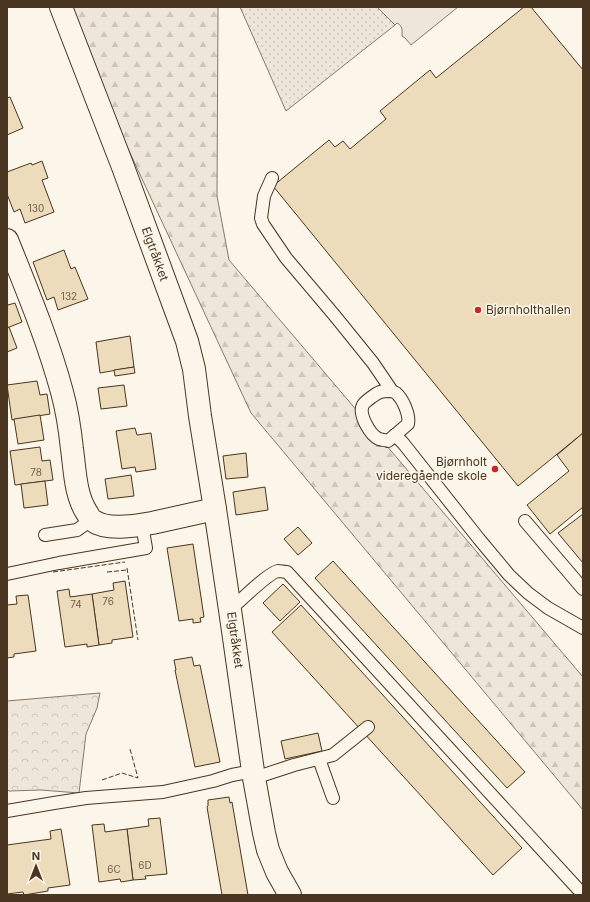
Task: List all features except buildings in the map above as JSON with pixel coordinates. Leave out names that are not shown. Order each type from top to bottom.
[{"type":"street","name":"Elgtråkket","points":[[61,7],[123,167],[187,341],[194,370],[264,833],[268,850],[277,872],[290,895]]},
{"type":"street","points":[[7,240],[37,315],[62,391],[67,415],[78,494],[82,506],[91,520],[105,526],[113,527],[142,525],[215,509]]},
{"type":"lane","points":[[272,178],[264,196],[261,218],[263,224],[286,258],[373,363],[392,391],[397,394],[408,413],[408,424],[388,441],[379,439],[368,430],[361,414],[361,410],[363,403],[380,392],[392,391]]},
{"type":"lane","points":[[395,435],[509,575],[528,593],[548,608],[583,628]]},
{"type":"lane","points":[[45,535],[77,530],[91,520]]},
{"type":"lane","points":[[525,521],[583,589]]},
{"type":"lane","points":[[7,574],[59,562],[146,548],[142,525]]},
{"type":"lane","points":[[230,610],[272,574],[278,571],[287,572],[578,889]]},
{"type":"lane","points":[[7,811],[86,798],[163,792],[213,782],[232,775],[254,774],[319,759],[333,755],[368,726]]},
{"type":"lane","points":[[319,759],[333,798]]},
{"type":"green space","points":[[62,7],[218,7],[217,196],[229,260],[583,677],[583,810],[251,413]]},
{"type":"green space","points":[[240,7],[378,7],[395,25],[286,111]]},
{"type":"green space","points":[[378,7],[458,7],[411,45],[402,36],[402,28],[400,25],[397,23],[395,25]]},
{"type":"green space","points":[[100,693],[97,708],[86,734],[79,793],[41,790],[9,791],[7,789],[7,701]]},
{"type":"fence","points":[[53,572],[125,562]]},
{"type":"fence","points":[[127,568],[138,640]]},
{"type":"fence","points":[[107,572],[127,570]]},
{"type":"fence","points":[[102,780],[122,773],[138,778],[130,749]]},
{"type":"place","name":"Bjørnholthallen","points":[[478,310]]},
{"type":"place","name":"Bjørnholt videregående skole","points":[[495,469]]}]
